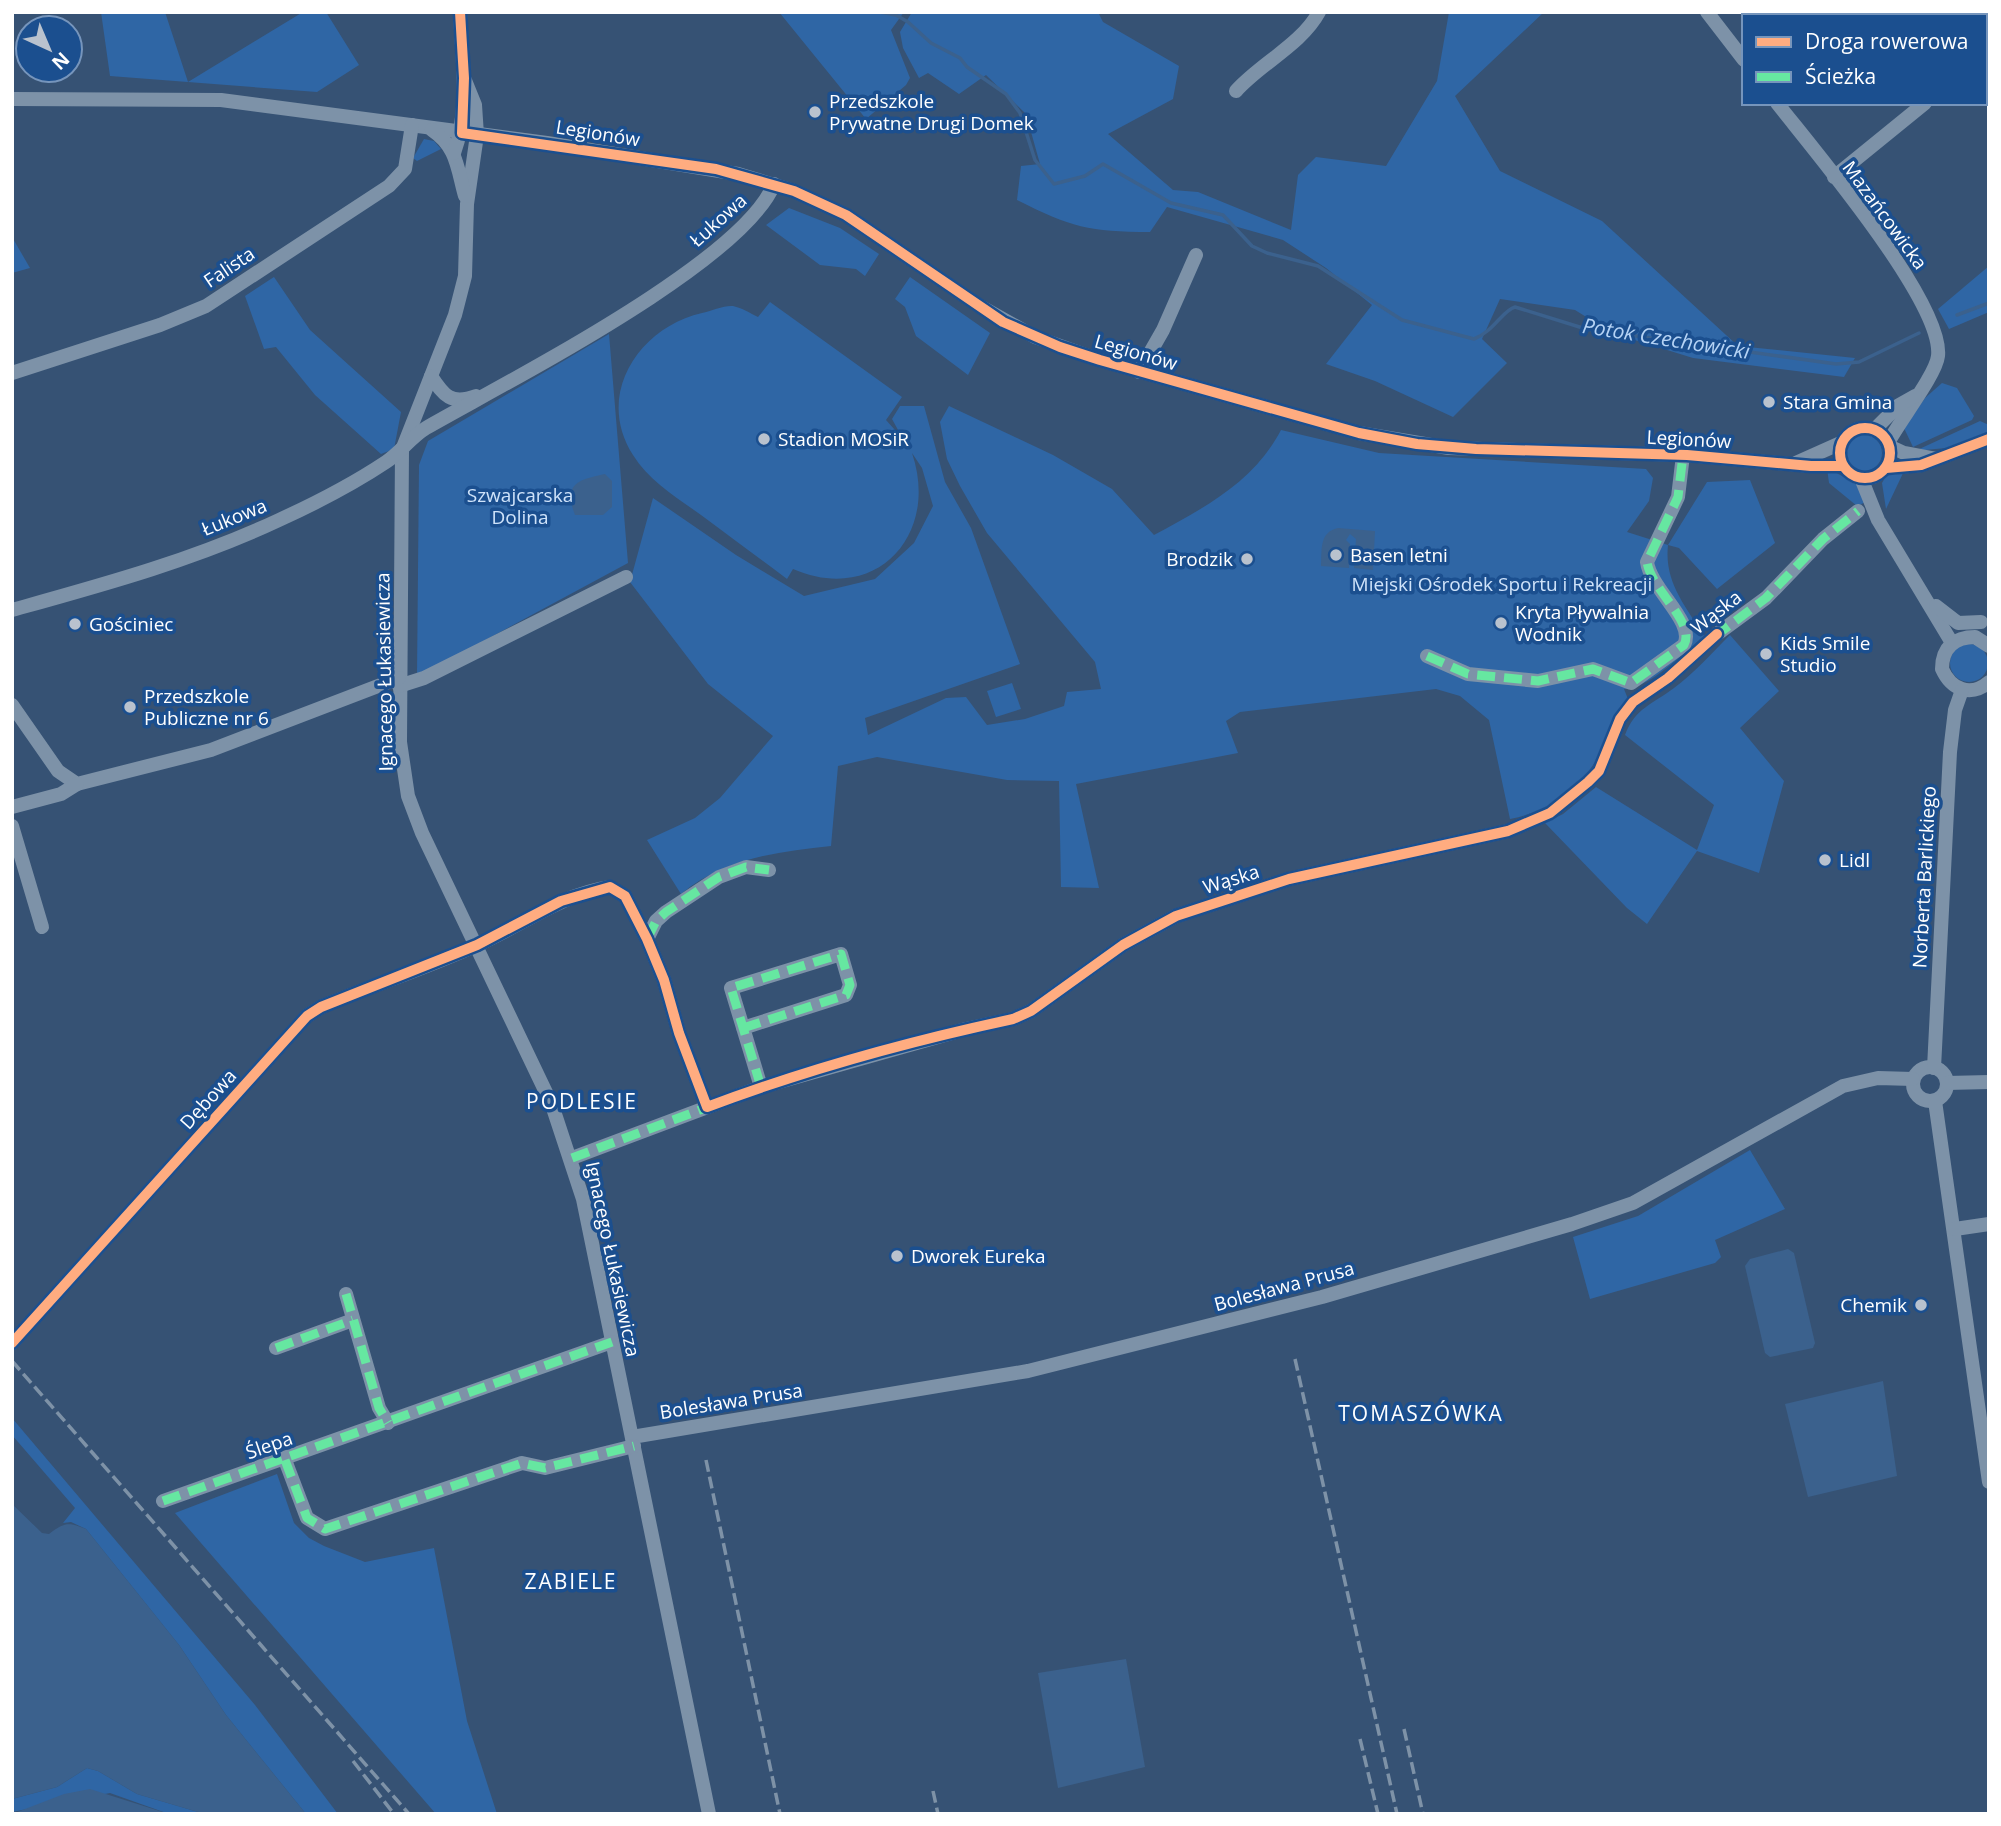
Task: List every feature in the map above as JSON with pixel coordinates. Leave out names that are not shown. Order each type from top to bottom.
[{"type":"street","points":[[454,153],[462,133],[464,78],[460,12]]},
{"type":"street","points":[[1236,91],[1251,74],[1302,34],[1319,12]]},
{"type":"street","points":[[1707,12],[1742,57]]},
{"type":"street","name":"Ignacego Łukasiewicza","points":[[464,78],[475,105],[477,135],[467,204],[465,276],[455,315],[402,450],[400,742],[408,796],[422,833],[552,1105],[572,1158],[709,1814]]},
{"type":"street","name":"Legionów","points":[[12,99],[221,100],[716,169],[774,184],[846,215],[1003,322],[1060,347],[1139,372],[1359,433],[1417,444],[1476,449],[1683,455],[1811,466],[1843,466]]},
{"type":"street","name":"Mazańcowicka","points":[[1779,105],[1891,251],[1935,335],[1938,358],[1888,445]]},
{"type":"street","points":[[1834,177],[1924,105]]},
{"type":"street","name":"Falista","points":[[12,373],[160,325],[206,306],[389,186],[405,169],[412,125]]},
{"type":"street","points":[[429,128],[447,140],[454,153]]},
{"type":"street","name":"Ignacego Łukasiewicza","points":[[454,153],[467,204]]},
{"type":"street","name":"Łukowa","points":[[12,610],[211,548],[279,520],[402,450],[418,434],[500,388],[647,298],[716,251],[758,212],[774,184]]},
{"type":"street","name":"Legionów","points":[[1139,372],[1163,330],[1196,255]]},
{"type":"street","points":[[431,376],[443,396]]},
{"type":"street","name":"Łukowa","points":[[422,400],[433,395],[465,400],[500,388]]},
{"type":"street","name":"Mazańcowicka","points":[[1874,430],[1899,405],[1915,396]]},
{"type":"street","points":[[422,400],[427,409],[449,416]]},
{"type":"street","points":[[1936,459],[1904,453],[1888,445],[1874,430],[1859,429],[1843,442],[1840,450],[1843,466],[1861,478],[1878,520],[1923,594],[1959,640]]},
{"type":"street","points":[[1861,478],[1883,471],[1921,465],[1989,439]]},
{"type":"street","name":"Legionów","points":[[1796,463],[1843,442]]},
{"type":"street","points":[[1887,531],[1878,488],[1888,445]]},
{"type":"street","points":[[1631,683],[1684,645],[1688,637],[1687,628],[1656,586],[1647,562],[1678,497],[1683,455]]},
{"type":"street","name":"Wąska","points":[[572,1158],[761,1087],[966,1029],[1013,1019],[1031,1011],[1123,945],[1176,916],[1289,880],[1508,831],[1535,822],[1570,798],[1599,771],[1620,719],[1637,699],[1668,678],[1717,634],[1766,598],[1823,539],[1858,511]]},
{"type":"street","points":[[12,807],[61,794],[77,784],[211,750],[399,682],[424,678],[626,577]]},
{"type":"street","points":[[1923,594],[1958,623],[1986,619]]},
{"type":"street","points":[[1986,619],[1989,639]]},
{"type":"street","points":[[1986,619],[1946,649],[1942,668],[1952,684],[1962,690],[1987,689]]},
{"type":"street","points":[[1959,640],[1975,637],[1989,646]]},
{"type":"street","points":[[1427,656],[1468,674],[1538,681],[1593,669],[1631,683],[1637,699]]},
{"type":"street","name":"Norberta Barlickiego","points":[[1934,1068],[1950,751],[1955,710],[1962,690]]},
{"type":"street","points":[[12,705],[58,771],[77,784]]},
{"type":"street","points":[[12,826],[42,928]]},
{"type":"street","points":[[647,939],[656,921],[666,912],[719,877],[746,867],[769,870]]},
{"type":"street","name":"Dębowa","points":[[12,1343],[307,1016],[347,996],[477,945],[577,894],[610,887],[625,896],[664,980],[679,1033],[707,1107]]},
{"type":"street","points":[[743,1028],[846,995],[850,985],[842,954],[731,988],[743,1028],[761,1087]]},
{"type":"street","points":[[1924,1068],[1934,1068],[1943,1073],[1947,1083],[1944,1094],[1935,1101],[1919,1098],[1913,1089],[1913,1079],[1924,1068]]},
{"type":"street","name":"Bolesława Prusa","points":[[285,1460],[307,1518],[325,1529],[522,1463],[545,1468],[633,1442],[1028,1371],[1322,1297],[1572,1224],[1633,1203],[1843,1086],[1878,1078],[1913,1079]]},
{"type":"street","points":[[1947,1083],[1989,1082]]},
{"type":"street","points":[[1935,1101],[1989,1480]]},
{"type":"street","points":[[1955,1229],[1989,1224]]},
{"type":"street","points":[[346,1294],[379,1408],[388,1423]]},
{"type":"street","points":[[276,1348],[354,1320]]},
{"type":"street","name":"Ślepa","points":[[163,1501],[612,1342]]},
{"type":"green space","points":[[101,12],[165,12],[188,82],[303,12],[326,12],[359,65],[317,92],[110,76]]},
{"type":"green space","points":[[779,12],[904,12],[891,30],[910,78],[906,85],[866,119]]},
{"type":"green space","points":[[912,12],[1098,12],[1103,22],[1179,66],[1173,99],[1108,134],[1173,190],[1198,192],[1291,230],[1298,175],[1316,157],[1386,166],[1437,81],[1449,12],[1544,12],[1455,96],[1500,171],[1602,221],[1738,346],[1855,358],[1844,377],[1693,358],[1612,333],[1575,310],[1500,299],[1482,339],[1507,363],[1453,417],[1375,381],[1326,364],[1372,305],[1326,268],[1283,240],[1167,207],[1150,232],[1095,229],[1067,222],[1017,200],[1021,166],[1040,164],[1026,114],[986,75],[959,94],[928,73],[919,78],[903,48],[900,32]]},
{"type":"green space","points":[[424,139],[434,141],[441,149],[417,161],[413,158]]},
{"type":"green space","points":[[789,208],[840,228],[879,254],[865,276],[856,269],[820,265],[766,225]]},
{"type":"green space","points":[[12,237],[30,268],[12,273]]},
{"type":"green space","points":[[1989,266],[1989,312],[1949,329],[1938,309]]},
{"type":"green space","points":[[274,277],[310,330],[401,412],[394,449],[381,454],[315,395],[276,347],[264,349],[245,296]]},
{"type":"green space","points":[[910,277],[990,333],[968,375],[916,336],[905,307],[895,299]]},
{"type":"green space","name":"Miejski Ośrodek Sportu i Rekreacji","points":[[770,302],[902,397],[886,420],[903,439],[892,419],[900,406],[924,406],[945,482],[971,528],[1020,664],[865,718],[868,735],[946,698],[966,697],[987,725],[1025,719],[1064,706],[1067,692],[1101,689],[1095,662],[987,533],[960,486],[947,459],[940,422],[949,406],[1053,455],[1112,489],[1154,535],[1209,504],[1242,479],[1257,465],[1281,430],[1379,453],[1646,469],[1653,478],[1649,501],[1627,532],[1668,545],[1669,570],[1677,593],[1704,636],[1655,677],[1633,688],[1624,689],[1628,699],[1607,741],[1585,776],[1572,790],[1535,812],[1510,819],[1489,720],[1460,696],[1436,689],[1240,712],[1226,721],[1238,753],[1076,784],[1099,888],[1061,887],[1059,781],[1007,780],[877,757],[838,766],[831,846],[771,854],[733,865],[715,872],[681,894],[647,840],[695,818],[720,798],[773,736],[708,684],[630,582],[653,498],[736,555],[804,596],[875,579],[914,543],[933,506],[922,468],[912,453],[918,483],[917,511],[909,535],[894,555],[875,570],[851,578],[823,578],[793,569],[787,579],[664,488],[639,464],[622,432],[619,409],[621,387],[630,366],[643,348],[680,321],[702,313],[733,306],[758,317]]},
{"type":"green space","name":"Szwajcarska Dolina","points":[[609,334],[628,563],[417,677],[419,465],[428,441]]},
{"type":"green space","points":[[1942,383],[1957,388],[1974,416],[1972,420],[1913,447],[1904,428],[1925,398]]},
{"type":"green space","points":[[1980,421],[1989,425],[1989,431],[1956,447],[1915,451]]},
{"type":"green space","points":[[1864,435],[1877,440],[1882,453],[1877,466],[1864,471],[1851,466],[1846,453],[1851,440]]},
{"type":"green space","points":[[1827,468],[1859,485],[1868,501],[1857,506],[1829,483]]},
{"type":"green space","points":[[1905,469],[1886,509],[1882,483],[1887,474]]},
{"type":"green space","points":[[1750,480],[1775,543],[1717,589],[1679,548],[1668,545],[1707,482]]},
{"type":"green space","points":[[1730,635],[1779,691],[1740,728],[1784,781],[1759,873],[1697,851],[1647,924],[1627,908],[1545,823],[1563,814],[1596,787],[1697,850],[1714,805],[1625,735],[1639,712],[1681,682]]},
{"type":"green space","points":[[1969,644],[1983,649],[1988,663],[1983,677],[1969,682],[1955,677],[1950,663],[1955,649]]},
{"type":"green space","points":[[1012,683],[1021,709],[996,717],[987,691]]},
{"type":"green space","points":[[1750,1150],[1785,1209],[1715,1240],[1721,1257],[1715,1263],[1590,1299],[1573,1237],[1638,1216]]},
{"type":"green space","points":[[12,1418],[255,1705],[338,1814],[306,1814],[226,1715],[179,1645],[86,1529],[71,1522],[63,1523],[75,1508],[12,1435]]},
{"type":"green space","points":[[277,1474],[294,1523],[309,1538],[324,1546],[365,1562],[434,1548],[467,1721],[497,1814],[436,1814],[175,1513]]},
{"type":"green space","points":[[87,1768],[98,1771],[137,1794],[205,1814],[169,1814],[110,1793],[12,1812],[12,1799],[57,1787]]},
{"type":"shaded area","points":[[605,474],[612,481],[612,507],[603,515],[575,515],[571,496],[575,485]]},
{"type":"shaded area","name":"Basen letni","points":[[1338,528],[1375,531],[1373,570],[1354,568],[1356,539],[1350,534],[1346,540],[1350,544],[1349,568],[1321,566],[1322,548],[1327,533]]},
{"type":"shaded area","points":[[1788,1249],[1794,1253],[1815,1343],[1813,1348],[1770,1357],[1765,1353],[1745,1266],[1750,1259]]},
{"type":"shaded area","points":[[1883,1381],[1897,1476],[1808,1497],[1785,1404]]},
{"type":"shaded area","points":[[12,1504],[42,1533],[49,1534],[66,1524],[86,1529],[179,1645],[226,1715],[306,1814],[205,1814],[137,1794],[98,1771],[87,1768],[57,1787],[12,1799]]},
{"type":"shaded area","points":[[1126,1659],[1145,1767],[1058,1788],[1038,1673]]},
{"type":"shaded area","points":[[90,1789],[169,1814],[12,1814],[64,1794]]},
{"type":"waterway","name":"Potok Czechowicki","points":[[880,12],[896,15],[908,22],[931,43],[960,58],[967,67],[1006,94],[1020,113],[1035,160],[1054,184],[1085,176],[1103,164],[1171,203],[1223,215],[1252,246],[1267,253],[1318,266],[1402,320],[1474,339],[1515,307],[1586,329],[1836,364],[1859,362],[1919,333]]},
{"type":"waterway","name":"Potok Czechowicki","points":[[1957,315],[1989,303]]},
{"type":"railway","points":[[1295,1359],[1397,1814]]},
{"type":"railway","points":[[12,1361],[409,1814]]},
{"type":"railway","points":[[706,1460],[780,1814]]},
{"type":"railway","points":[[1404,1729],[1423,1814]]},
{"type":"railway","points":[[1360,1739],[1378,1814]]},
{"type":"railway","points":[[353,1761],[394,1814]]},
{"type":"railway","points":[[933,1791],[938,1814]]},
{"type":"marked path","points":[[1427,656],[1468,674],[1538,681],[1593,669],[1631,683],[1684,645],[1684,626],[1656,584],[1647,562],[1678,497],[1683,455]]},
{"type":"marked path","points":[[1714,637],[1766,598],[1823,539],[1858,511]]},
{"type":"marked path","points":[[647,939],[656,921],[666,912],[719,877],[746,867],[769,870]]},
{"type":"marked path","points":[[743,1028],[846,995],[850,985],[841,954],[731,988],[761,1087]]},
{"type":"marked path","points":[[572,1158],[713,1105]]},
{"type":"marked path","points":[[346,1294],[379,1408],[388,1423]]},
{"type":"marked path","points":[[276,1348],[353,1320]]},
{"type":"marked path","points":[[163,1501],[612,1342]]},
{"type":"marked path","points":[[285,1460],[307,1518],[325,1529],[522,1463],[545,1468],[634,1446]]},
{"type":"cycle path","points":[[460,12],[464,78],[462,133],[716,169],[794,191],[846,215],[1003,322],[1060,347],[1359,433],[1417,444],[1476,449],[1687,455],[1811,466],[1843,466]]},
{"type":"cycle path","points":[[1865,428],[1883,435],[1890,453],[1883,471],[1865,478],[1847,471],[1840,453],[1847,435],[1865,428]]},
{"type":"cycle path","points":[[1886,468],[1921,465],[1989,439]]},
{"type":"cycle path","points":[[12,1343],[307,1016],[321,1007],[477,945],[561,901],[610,887],[625,896],[664,980],[679,1033],[707,1107],[858,1057],[1013,1019],[1031,1011],[1123,945],[1176,916],[1289,879],[1508,831],[1550,813],[1599,771],[1620,719],[1633,702],[1668,678],[1717,634]]},
{"type":"place","name":"Przedszkole Prywatne Drugi Domek","points":[[815,112]]},
{"type":"place","name":"Stara Gmina","points":[[1769,402]]},
{"type":"place","name":"Stadion MOSiR","points":[[764,439]]},
{"type":"place","name":"Basen letni","points":[[1336,555]]},
{"type":"place","name":"Brodzik","points":[[1247,559]]},
{"type":"place","name":"Kryta Pływalnia Wodnik","points":[[1501,623]]},
{"type":"place","name":"Gościniec","points":[[75,624]]},
{"type":"place","name":"Kids Smile Studio","points":[[1766,654]]},
{"type":"place","name":"Przedszkole Publiczne nr 6","points":[[130,707]]},
{"type":"place","name":"Lidl","points":[[1825,860]]},
{"type":"place","name":"Dworek Eureka","points":[[897,1256]]},
{"type":"place","name":"Chemik","points":[[1921,1305]]},
{"type":"district","name":"PODLESIE","points":[[582,1102]]},
{"type":"district","name":"TOMASZÓWKA","points":[[1421,1414]]},
{"type":"district","name":"ZABIELE","points":[[571,1582]]}]
